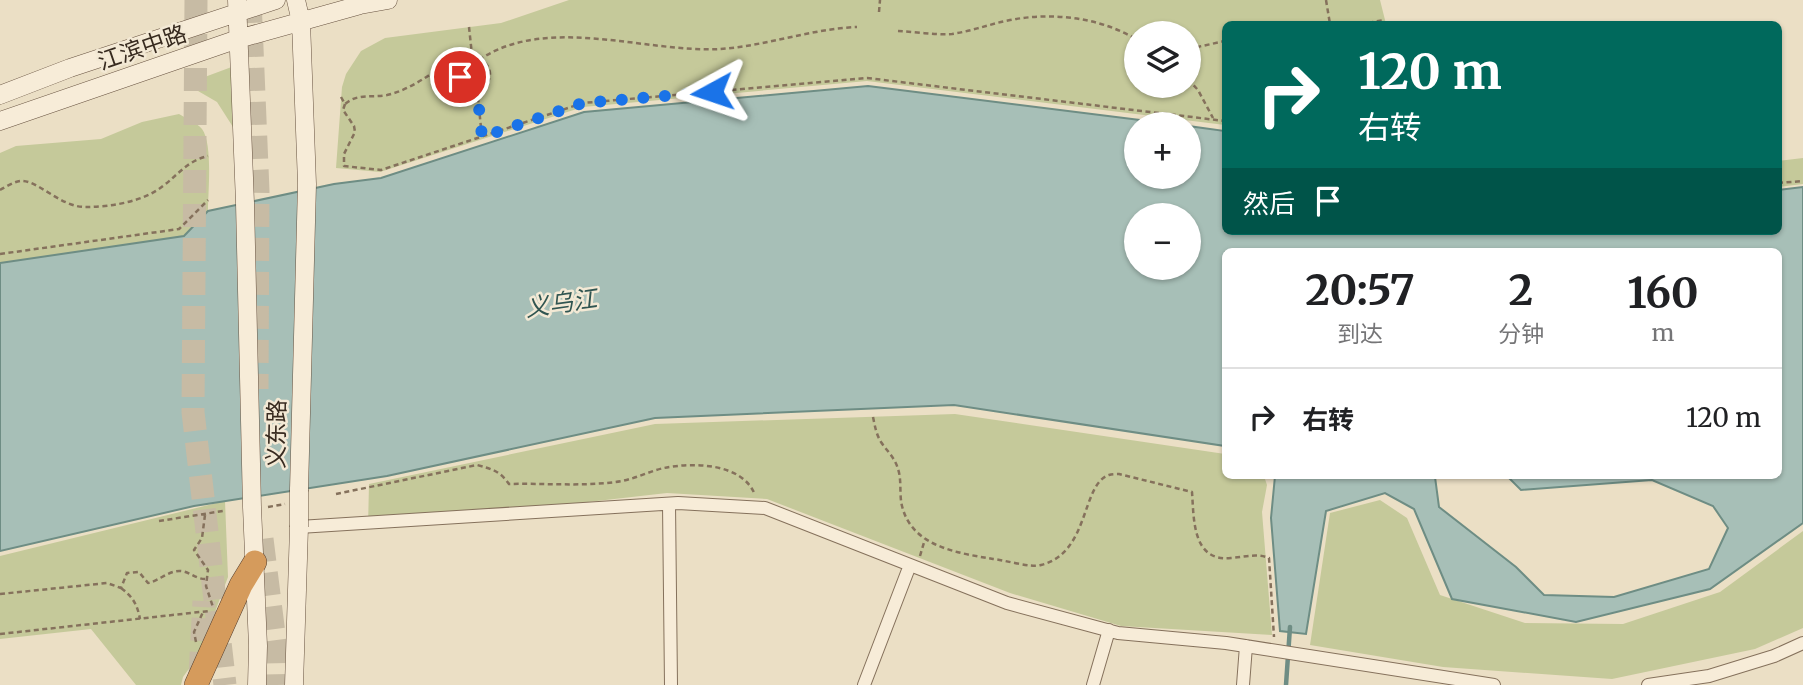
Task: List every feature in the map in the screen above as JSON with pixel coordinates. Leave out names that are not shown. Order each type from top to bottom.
[{"type":"highway","points":[[196,685],[241,585],[255,562]]},
{"type":"main road","name":"江滨中路","points":[[0,95],[237,6],[276,0]]},
{"type":"main road","name":"义东路","points":[[294,685],[307,184],[301,22],[296,0]]},
{"type":"main road","name":"江滨中路","points":[[0,121],[238,39],[360,5],[388,0]]},
{"type":"main road","name":"义东路","points":[[237,6],[255,508],[257,685]]},
{"type":"street","points":[[299,527],[669,504],[765,508],[1007,603],[1108,630],[1246,646],[1494,685]]},
{"type":"street","points":[[669,504],[671,685]]},
{"type":"street","points":[[864,685],[911,565]]},
{"type":"street","points":[[1093,685],[1108,630]]},
{"type":"street","points":[[1648,685],[1709,676],[1774,656],[1803,643]]},
{"type":"street","points":[[1243,685],[1246,646]]},
{"type":"path","points":[[879,12],[880,0]]},
{"type":"path","points":[[1326,0],[1330,21]]},
{"type":"path","points":[[898,31],[949,34],[1011,20],[1042,17],[1077,18],[1104,24],[1124,33]]},
{"type":"path","points":[[1379,21],[1385,20]]},
{"type":"path","points":[[469,27],[472,59]]},
{"type":"path","points":[[480,60],[488,67],[490,77],[485,86],[477,89],[466,86],[460,77],[461,68],[472,59],[480,60],[512,45],[557,37],[608,40],[673,49],[721,49],[814,30],[857,27]]},
{"type":"path","points":[[1201,46],[1222,42]]},
{"type":"path","points":[[471,54],[458,57],[405,88],[387,95],[356,97],[345,104],[343,110],[354,125],[355,132],[344,153],[344,166],[381,170],[583,103],[867,78],[1222,120]]},
{"type":"path","points":[[477,89],[482,137]]},
{"type":"path","points":[[341,96],[345,104]]},
{"type":"path","points":[[1201,96],[1213,118]]},
{"type":"path","points":[[0,190],[18,181],[29,182],[66,204],[84,207],[131,201],[162,187],[195,159],[208,156]]},
{"type":"path","points":[[1782,183],[1803,181]]},
{"type":"path","points":[[0,254],[179,229],[208,201]]},
{"type":"path","points":[[873,417],[876,434],[893,457],[898,470],[901,504],[906,521],[917,534],[932,543],[969,555],[1039,566],[1061,555],[1072,545],[1093,493],[1108,475],[1119,474],[1192,492],[1195,530],[1206,551],[1216,557],[1228,559],[1259,554],[1269,558],[1277,651]]},
{"type":"path","points":[[336,494],[477,465],[495,469],[509,484],[622,481],[663,468],[691,465],[717,468],[738,475],[751,486],[756,498]]},
{"type":"path","points":[[255,508],[292,502]]},
{"type":"path","points":[[159,521],[223,511]]},
{"type":"path","points":[[0,634],[215,610],[209,598],[208,570],[194,550],[202,538],[205,515]]},
{"type":"path","points":[[121,588],[127,573],[139,572],[142,579],[148,583],[183,570],[199,580],[208,579]]},
{"type":"path","points":[[0,594],[107,583],[132,596],[140,618]]},
{"type":"path","points":[[200,647],[195,641],[194,632],[202,612]]},
{"type":"green space","points":[[569,0],[1380,0],[1385,21],[1222,21],[1222,125],[1201,122],[1201,112],[1124,113],[867,81],[583,107],[380,172],[336,168],[342,87],[346,74],[361,51],[385,38],[501,23]]},
{"type":"green space","points":[[245,62],[233,127],[217,102],[186,84]]},
{"type":"green space","points":[[179,114],[202,129],[209,157],[208,211],[184,236],[0,263],[0,153],[16,146],[101,139],[142,122]]},
{"type":"green space","points":[[1803,158],[1803,184],[1782,187],[1782,161]]},
{"type":"green space","points":[[955,414],[1222,454],[1222,479],[1265,479],[1267,485],[1262,512],[1272,635],[1121,626],[1010,593],[767,499],[667,493],[368,527],[369,484],[655,424]]},
{"type":"green space","points":[[1380,500],[1407,518],[1440,595],[1525,623],[1623,624],[1720,592],[1803,531],[1803,628],[1755,649],[1612,679],[1443,667],[1310,645],[1330,513]]},
{"type":"green space","points":[[225,501],[228,577],[199,655],[183,677],[181,685],[136,685],[91,629],[0,639],[0,556]]},
{"type":"water","name":"义乌江","points":[[868,86],[1124,118],[1124,189],[1201,189],[1201,128],[1222,131],[1222,235],[1782,235],[1782,190],[1803,187],[1803,523],[1710,589],[1576,622],[1452,599],[1414,509],[1385,493],[1326,511],[1306,634],[1280,631],[1271,518],[1275,479],[1435,479],[1439,507],[1516,567],[1544,595],[1614,597],[1709,569],[1728,528],[1713,506],[1652,480],[1521,490],[1510,479],[1782,479],[1782,248],[1222,248],[1222,446],[954,405],[655,418],[387,476],[194,506],[0,551],[0,263],[184,236],[208,211],[334,184],[381,178],[584,112]]},
{"type":"waterway","points":[[1286,685],[1290,627]]},
{"type":"tunnel","points":[[196,0],[193,412],[225,685]]},
{"type":"tunnel","points":[[250,0],[258,191],[257,389]]},
{"type":"tunnel","points":[[262,539],[275,642],[276,685]]},
{"type":"tunnel","points":[[200,675],[204,601]]},
{"type":"route","points":[[460,77],[466,86],[477,89],[482,137],[583,103],[712,92]]}]
